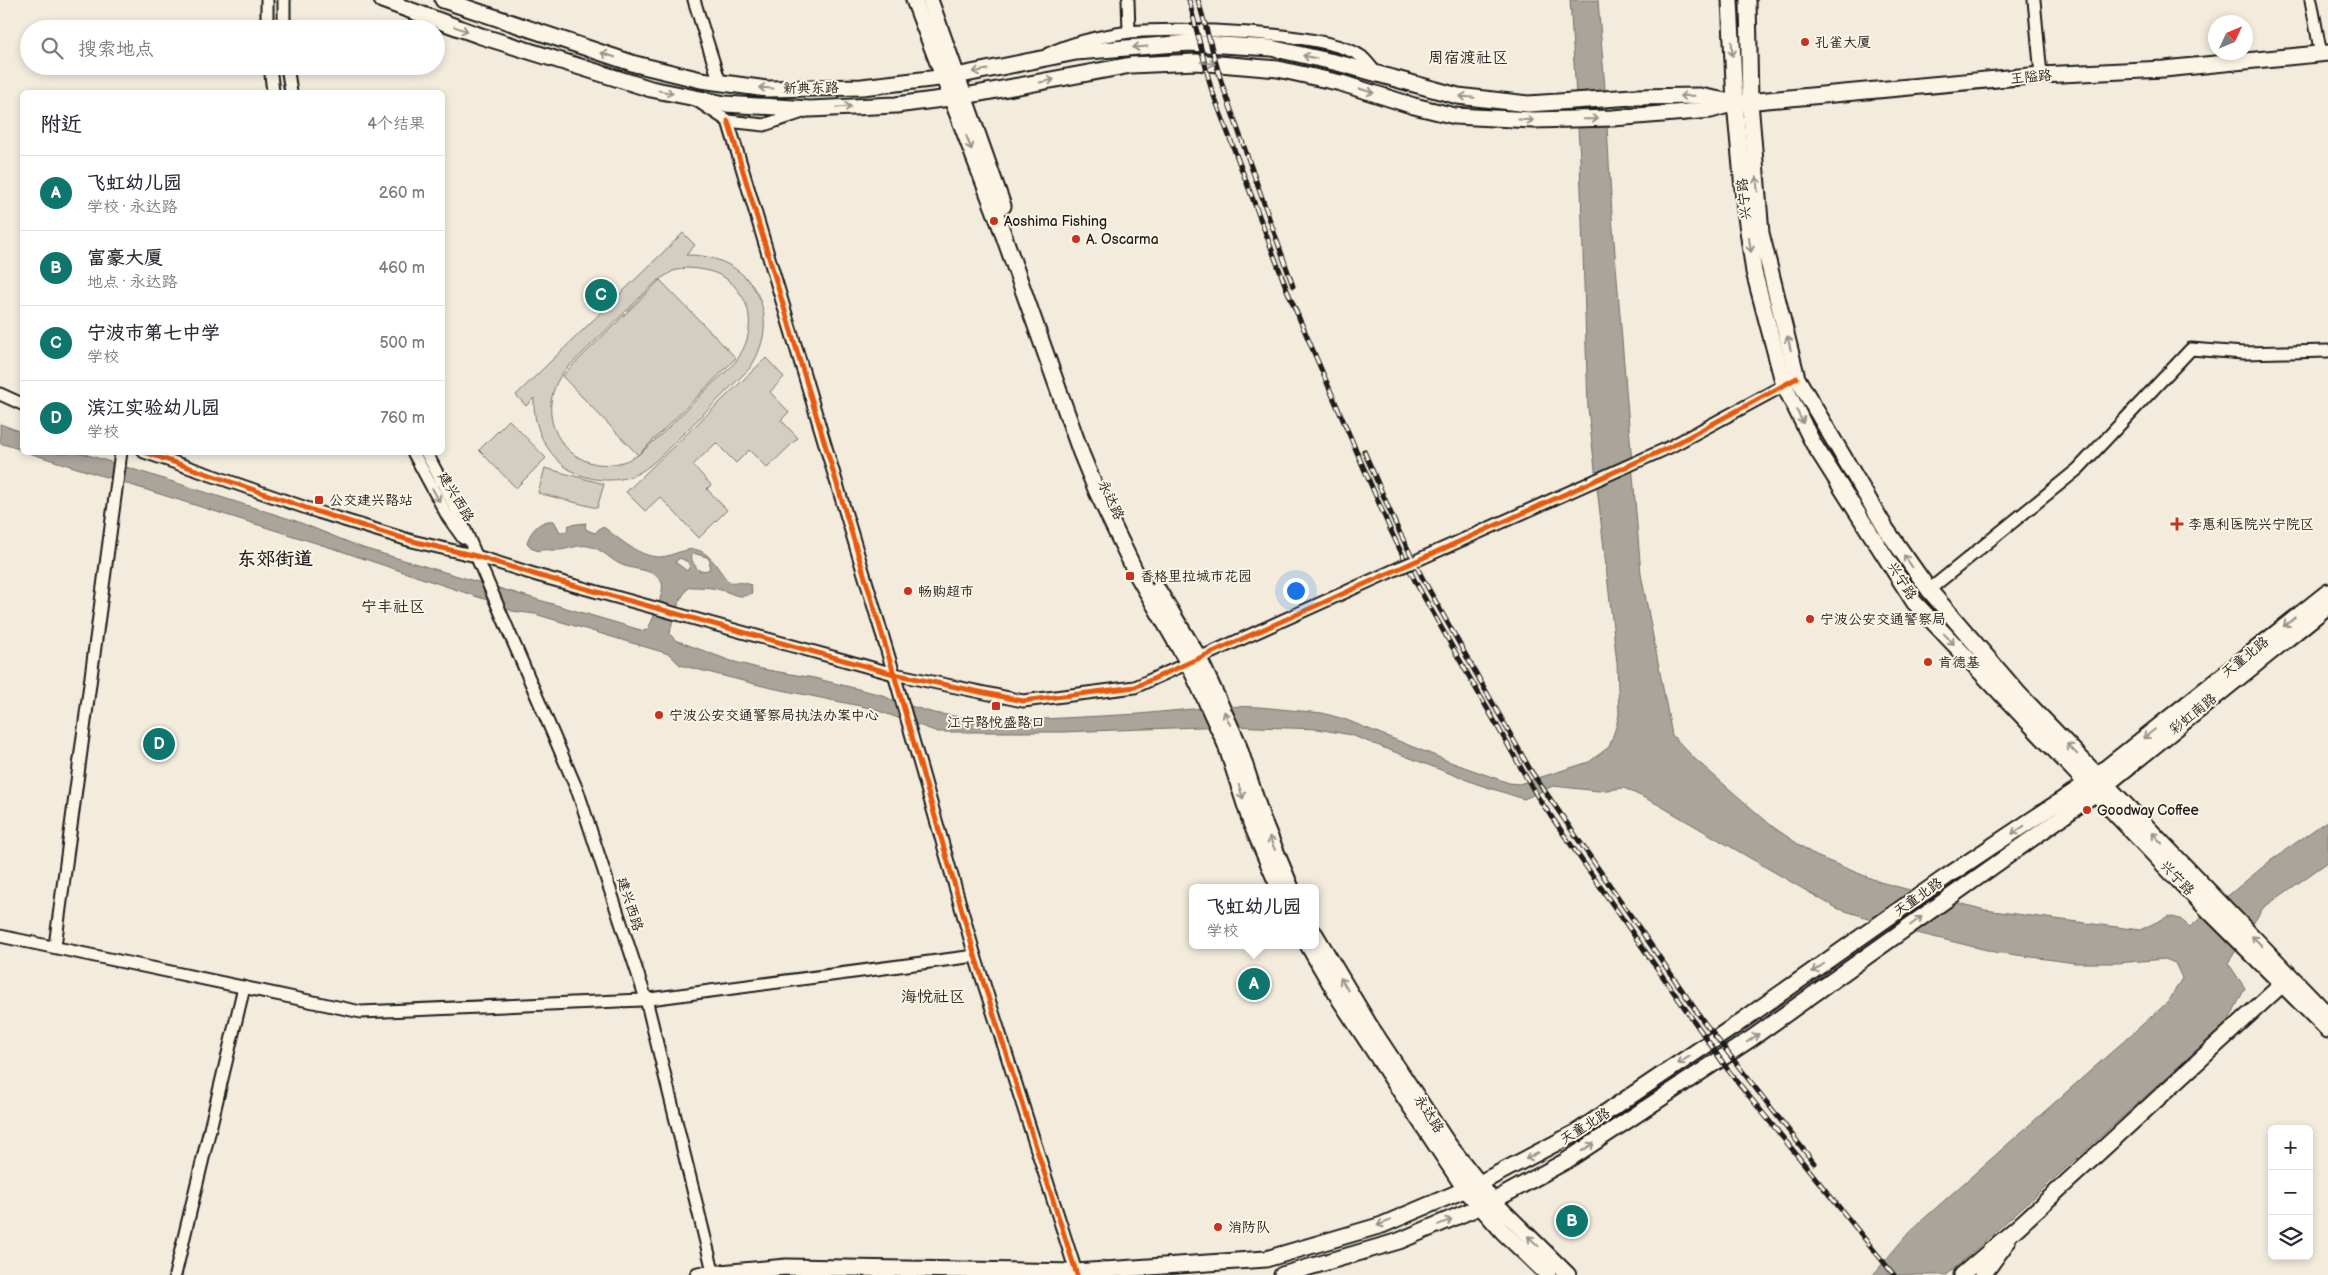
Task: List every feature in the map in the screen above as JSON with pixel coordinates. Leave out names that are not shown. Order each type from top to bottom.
[{"type":"main road","name":"新典东路","points":[[382,0],[437,20]]},
{"type":"main road","name":"新典东路","points":[[443,0],[635,64],[720,83],[766,89],[862,87],[950,77],[1076,52],[1189,43],[1271,48],[1458,96],[1528,104],[1611,98],[1700,96],[1742,103]]},
{"type":"main road","points":[[914,0],[950,77]]},
{"type":"main road","points":[[930,0],[950,77]]},
{"type":"main road","name":"兴宁路","points":[[1730,0],[1742,103]]},
{"type":"main road","name":"兴宁路","points":[[1748,0],[1742,103],[1745,210],[1754,272],[1813,443],[1914,602],[2096,784],[2287,980]]},
{"type":"main road","name":"新典东路","points":[[445,23],[651,89],[724,104],[810,109],[896,105],[958,97],[1131,65],[1196,62],[1287,71],[1341,83],[1455,116],[1533,120],[1612,118],[1711,110],[1742,103]]},
{"type":"main road","name":"王隘路","points":[[1742,103],[2041,75],[2164,68],[2325,54]]},
{"type":"main road","name":"永达路","points":[[950,77],[1104,487],[1212,699],[1289,884]]},
{"type":"main road","name":"兴宁路","points":[[1791,382],[1886,529],[1929,590],[2096,784]]},
{"type":"main road","name":"天童北路","points":[[1282,1275],[1399,1241],[1486,1204],[1566,1161],[1752,1038],[1877,950],[2096,784],[2328,592]]},
{"type":"main road","name":"彩虹南路","points":[[2096,784],[2328,606]]},
{"type":"main road","name":"永达路","points":[[1232,743],[1251,823],[1277,884]]},
{"type":"main road","name":"天童北路","points":[[698,1275],[786,1267],[1077,1273],[1266,1260],[1382,1224],[1472,1186],[1577,1132],[1934,886],[2096,784]]},
{"type":"main road","name":"永达路","points":[[1319,941],[1370,1026],[1448,1144],[1472,1186]]},
{"type":"main road","name":"永达路","points":[[1310,949],[1340,1000],[1472,1186],[1548,1275]]},
{"type":"main road","points":[[2287,980],[2328,1015]]},
{"type":"main road","points":[[2287,980],[2328,1030]]},
{"type":"main road","points":[[1962,1275],[2019,1226],[2287,980]]},
{"type":"main road","name":"永达路","points":[[1486,1204],[1568,1275]]},
{"type":"main road","points":[[1983,1275],[2019,1226]]},
{"type":"street","points":[[267,0],[267,20]]},
{"type":"street","points":[[284,0],[284,20]]},
{"type":"street","points":[[694,0],[720,83]]},
{"type":"street","points":[[1128,0],[1129,32]]},
{"type":"street","points":[[2034,0],[2041,75]]},
{"type":"street","points":[[2312,0],[2325,54]]},
{"type":"street","points":[[1037,60],[1069,44],[1129,32],[1177,30],[1247,33],[1304,39],[1344,49],[1362,57],[1377,74]]},
{"type":"street","points":[[271,75],[273,90]]},
{"type":"street","points":[[288,75],[291,90]]},
{"type":"street","points":[[692,98],[728,121],[764,125],[810,109]]},
{"type":"street","points":[[728,121],[898,687],[975,956],[1077,1273]]},
{"type":"street","points":[[1929,590],[2078,469],[2191,349],[2243,353],[2328,351]]},
{"type":"street","points":[[153,455],[336,518],[412,541],[476,556],[540,576],[894,674],[1023,701],[1135,687],[1640,461],[1670,447],[1791,382]]},
{"type":"street","points":[[0,394],[20,403]]},
{"type":"street","points":[[55,946],[121,455]]},
{"type":"street","name":"建兴西路","points":[[415,455],[448,517],[476,556]]},
{"type":"street","name":"建兴西路","points":[[428,455],[456,509],[578,792],[646,999],[714,1274]]},
{"type":"street","points":[[0,936],[55,946],[361,1012],[646,999],[975,956]]},
{"type":"street","points":[[175,1275],[244,987]]},
{"type":"shaded area","points":[[1570,0],[1598,0],[1612,216],[1641,574],[1672,735],[1695,759],[1773,827],[1816,856],[1880,882],[1985,910],[2140,930],[2169,916],[2180,919],[2190,927],[2270,861],[2328,820],[2328,862],[2263,908],[2228,963],[2245,988],[2228,1022],[1947,1275],[1873,1275],[1910,1231],[2169,1001],[2182,978],[2175,963],[2165,959],[2117,963],[2075,963],[1995,952],[1913,932],[1836,908],[1657,804],[1624,788],[1599,791],[1553,786],[1524,799],[1477,784],[1351,735],[1318,729],[1228,726],[1062,732],[938,732],[870,708],[767,687],[680,665],[669,654],[535,614],[512,611],[493,602],[338,550],[35,455],[88,455],[296,521],[363,548],[644,631],[647,630],[652,621],[662,593],[662,583],[659,578],[651,573],[620,564],[593,547],[580,546],[562,550],[539,551],[533,549],[527,543],[531,534],[541,524],[549,521],[554,521],[560,532],[567,531],[569,525],[586,523],[585,527],[587,530],[595,533],[601,527],[605,528],[630,547],[652,556],[659,557],[693,549],[699,550],[711,559],[729,582],[751,585],[752,593],[740,596],[714,588],[689,587],[676,609],[672,622],[670,634],[675,640],[731,661],[762,669],[814,678],[882,695],[894,701],[934,713],[973,719],[1005,721],[1139,714],[1224,706],[1322,713],[1344,719],[1453,763],[1509,783],[1519,784],[1589,762],[1609,747],[1619,714],[1617,663],[1588,408],[1580,159]],"holes":[[[693,553],[707,557],[710,561],[709,570],[700,571],[692,560]],[[680,558],[688,562],[690,566],[687,571],[675,562]]]},
{"type":"shaded area","points":[[683,233],[695,245],[686,255],[709,257],[728,264],[744,276],[756,290],[762,308],[764,327],[760,347],[750,368],[659,458],[639,473],[614,480],[605,480],[587,477],[570,470],[550,451],[541,435],[535,417],[534,398],[526,406],[516,395]],"holes":[[[686,268],[709,271],[722,276],[734,286],[744,299],[749,314],[749,330],[745,346],[738,358],[731,367],[638,455],[617,463],[597,464],[580,458],[565,446],[555,431],[551,413],[553,392],[563,372],[657,281],[673,271]]]},
{"type":"shaded area","points":[[660,280],[736,358],[638,455],[562,376]]},
{"type":"shaded area","points":[[766,358],[784,377],[770,392],[789,412],[781,420],[798,438],[767,468],[749,450],[736,463],[716,443],[693,465],[711,485],[707,489],[727,510],[699,538],[660,497],[645,511],[626,492]]},
{"type":"shaded area","points":[[509,420],[546,458],[516,488],[479,450]]},
{"type":"shaded area","points":[[0,424],[20,431],[20,449],[0,443]]},
{"type":"shaded area","points":[[545,468],[604,484],[597,508],[538,493]]},
{"type":"railway","points":[[1189,0],[1211,88],[1287,290],[1390,529],[1416,583],[1537,796],[1728,1070],[1894,1275]]},
{"type":"railway","points":[[1198,0],[1222,84],[1293,286]]},
{"type":"railway","points":[[1364,451],[1396,525],[1423,579],[1531,771],[1704,1022],[1814,1163]]},
{"type":"cycle path","points":[[728,121],[894,674],[975,956],[1077,1275]]},
{"type":"cycle path","points":[[153,455],[318,512],[412,541],[476,556],[540,576],[894,674],[1023,701],[1135,687],[1670,447],[1797,378]]},
{"type":"place","name":"孔雀大厦","points":[[1805,42]]},
{"type":"place","name":"Aoshima Fishing","points":[[994,221]]},
{"type":"place","name":"A. Oscarma","points":[[1076,239]]},
{"type":"place","name":"宁波市第七中学","points":[[601,295]]},
{"type":"place","name":"公交建兴路站","points":[[319,500]]},
{"type":"place","name":"李惠利医院兴宁院区","points":[[2177,524]]},
{"type":"place","name":"香格里拉城市花园","points":[[1130,576]]},
{"type":"place","name":"畅购超市","points":[[908,591]]},
{"type":"place","name":"宁波公安交通警察局","points":[[1810,619]]},
{"type":"place","name":"肯德基","points":[[1928,662]]},
{"type":"place","name":"江宁路悦盛路口","points":[[996,706]]},
{"type":"place","name":"宁波公安交通警察局执法办案中心","points":[[659,715]]},
{"type":"place","name":"滨江实验幼儿园","points":[[159,744]]},
{"type":"place","name":"Goodway Coffee","points":[[2087,810]]},
{"type":"place","name":"飞虹幼儿园","points":[[1254,984]]},
{"type":"place","name":"富豪大厦","points":[[1572,1221]]},
{"type":"place","name":"消防队","points":[[1218,1227]]},
{"type":"district","name":"周宿渡社区","points":[[1468,58]]},
{"type":"district","name":"东郊街道","points":[[275,559]]},
{"type":"district","name":"宁丰社区","points":[[393,607]]},
{"type":"district","name":"海悦社区","points":[[933,997]]}]
